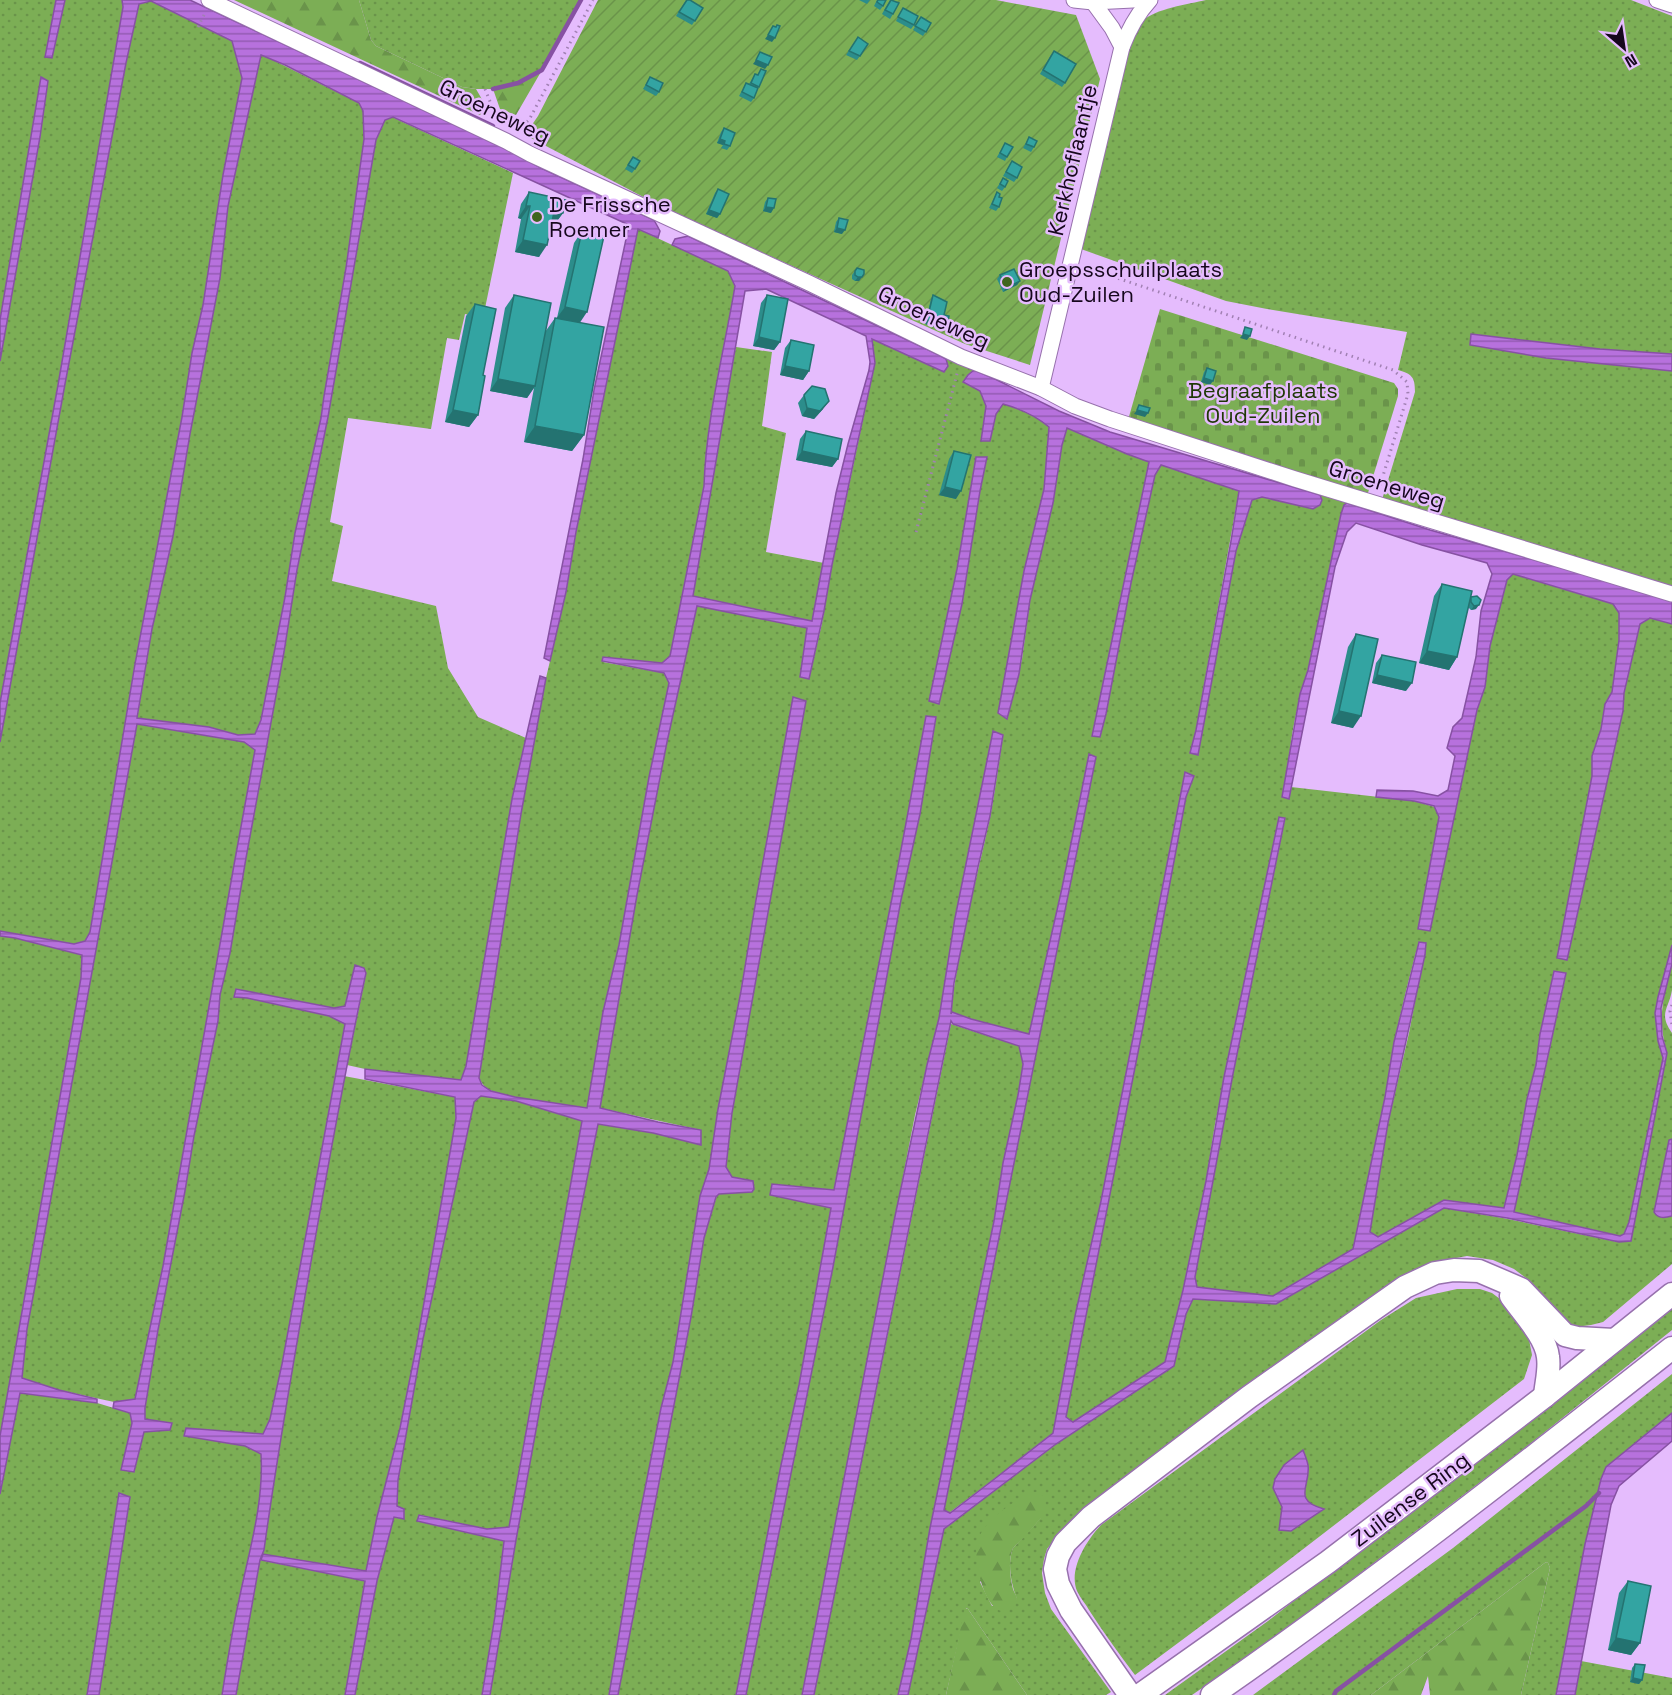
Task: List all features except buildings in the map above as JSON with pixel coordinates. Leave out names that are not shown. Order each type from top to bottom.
[{"type":"main road","points":[[1130,1695],[1071,1610],[1058,1584],[1055,1569],[1058,1556],[1065,1543],[1091,1517],[1249,1397],[1405,1287],[1435,1273],[1455,1270],[1479,1271],[1521,1289],[1565,1335],[1614,1341]]},
{"type":"main road","points":[[1494,1277],[1544,1343],[1549,1364],[1545,1396]]},
{"type":"main road","name":"Zuilense Ring","points":[[1140,1695],[1328,1562],[1545,1396],[1672,1294]]},
{"type":"main road","name":"Zuilense Ring","points":[[1212,1695],[1311,1625],[1464,1510],[1672,1348]]},
{"type":"street","name":"Groeneweg","points":[[209,0],[961,357],[1041,388],[1075,406],[1374,504],[1672,594]]},
{"type":"street","points":[[1074,0],[1093,2],[1133,0]]},
{"type":"street","name":"Kerkhoflaantje","points":[[1041,388],[1122,47],[1131,24],[1150,0]]},
{"type":"street","points":[[1657,0],[1672,6]]},
{"type":"street","points":[[1093,2],[1108,21],[1122,47]]},
{"type":"path","points":[[485,89],[506,141],[529,120],[593,0]]},
{"type":"path","points":[[1071,262],[1393,370],[1407,382],[1408,394],[1374,504]]},
{"type":"path","points":[[916,532],[961,357]]},
{"type":"path","points":[[1672,1005],[1670,1011],[1672,1025]]},
{"type":"green space","points":[[0,0],[56,0],[45,57],[51,58],[65,0],[122,0],[123,7],[0,703],[0,361],[48,81],[41,77],[0,320]]},
{"type":"green space","points":[[234,0],[359,0],[371,40],[376,46],[462,87],[476,89],[483,101],[484,111],[480,115]]},
{"type":"green space","points":[[359,0],[581,0],[542,70],[518,83],[493,89],[476,89],[462,87],[376,46],[371,40]]},
{"type":"green space","points":[[598,0],[996,0],[1076,15],[1100,79],[1030,365],[965,344],[672,212],[525,135],[538,116]]},
{"type":"green space","points":[[1206,0],[1631,0],[1672,16],[1672,354],[1600,349],[1471,334],[1470,344],[1546,358],[1672,371],[1672,589],[1382,500],[1415,392],[1412,377],[1398,370],[1407,332],[1226,301],[1081,249],[1128,51],[1136,31],[1143,21],[1155,13]]},
{"type":"green space","points":[[151,1],[232,41],[242,78],[223,175],[203,305],[192,353],[135,664],[90,932],[85,941],[74,944],[0,931],[0,742],[126,63],[139,4]]},
{"type":"green space","points":[[261,54],[359,103],[363,111],[364,139],[346,268],[321,418],[295,533],[261,720],[255,734],[238,735],[209,727],[137,719],[152,629],[173,536],[220,278],[228,206]]},
{"type":"green space","points":[[542,70],[516,115],[500,109],[493,89],[518,83]]},
{"type":"green space","points":[[392,117],[513,173],[483,318],[465,314],[459,340],[447,338],[431,429],[348,418],[330,522],[343,526],[332,581],[436,606],[448,668],[478,717],[526,738],[512,799],[466,1066],[461,1080],[347,1065],[366,974],[364,968],[349,994],[346,1006],[334,1008],[236,990],[235,997],[329,1016],[345,1024],[288,1339],[270,1419],[263,1434],[186,1428],[184,1435],[245,1446],[261,1454],[258,1509],[234,1623],[222,1695],[99,1695],[130,1497],[119,1493],[87,1695],[0,1695],[0,1494],[20,1393],[94,1402],[130,1413],[132,1424],[122,1469],[134,1472],[144,1432],[169,1430],[172,1424],[145,1419],[158,1330],[218,1021],[220,995],[230,953],[297,570],[328,417],[376,140],[385,120]]},
{"type":"green space","points":[[638,229],[728,271],[735,286],[708,436],[704,486],[670,656],[662,663],[603,658],[603,662],[664,673],[669,683],[619,945],[603,1012],[587,1109],[502,1094],[488,1089],[479,1078],[521,814],[546,678],[566,592],[576,532]]},
{"type":"green space","name":"Begraafplaats Oud-Zuilen","points":[[1160,309],[1394,383],[1398,389],[1398,396],[1367,496],[1128,420]]},
{"type":"green space","points":[[872,338],[944,372],[948,366],[946,359],[974,370],[963,382],[980,391],[986,406],[981,441],[990,441],[996,414],[1003,404],[1027,413],[1049,426],[1044,489],[1024,571],[998,713],[1007,719],[1022,659],[1030,600],[1053,503],[1067,428],[1149,461],[1093,736],[1100,737],[1106,714],[1131,583],[1155,475],[1161,465],[1239,491],[1190,753],[1198,755],[1236,551],[1252,500],[1262,497],[1313,509],[1320,505],[1322,500],[1320,495],[1347,503],[1341,514],[1308,670],[1297,710],[1282,797],[1289,799],[1291,787],[1414,801],[1435,807],[1439,817],[1419,929],[1430,930],[1477,710],[1485,687],[1490,646],[1507,580],[1513,574],[1614,604],[1619,613],[1619,640],[1612,692],[1605,704],[1601,729],[1592,756],[1592,776],[1557,958],[1567,960],[1623,711],[1624,693],[1640,624],[1650,618],[1672,624],[1672,945],[1658,997],[1658,1041],[1663,1058],[1629,1222],[1624,1234],[1620,1236],[1514,1212],[1566,974],[1554,971],[1504,1209],[1444,1200],[1378,1237],[1370,1232],[1388,1123],[1409,1033],[1426,943],[1416,952],[1406,991],[1353,1249],[1273,1296],[1197,1287],[1195,1277],[1233,1074],[1285,819],[1279,817],[1215,1124],[1206,1181],[1165,1362],[1073,1423],[1066,1417],[1186,797],[1194,776],[1185,772],[1053,1433],[949,1513],[944,1510],[1096,757],[1089,754],[1030,1035],[992,1027],[951,1012],[963,938],[990,818],[1003,736],[993,731],[955,918],[941,1010],[915,1115],[802,1695],[746,1695],[833,1267],[901,900],[923,797],[936,718],[926,717],[834,1190],[773,1184],[770,1195],[831,1207],[799,1386],[781,1465],[736,1695],[618,1695],[691,1317],[704,1238],[717,1195],[753,1181],[732,1177],[726,1167],[732,1113],[806,701],[793,697],[709,1169],[700,1196],[673,1362],[661,1408],[635,1539],[609,1695],[490,1695],[542,1397],[598,1124],[701,1144],[701,1130],[600,1108],[637,895],[697,606],[807,628],[800,677],[809,679],[875,363]],"holes":[[[987,457],[962,604],[938,704],[929,700],[957,569],[976,458]]]},
{"type":"green space","points":[[736,347],[772,352],[762,426],[786,433],[766,552],[824,563],[812,621],[692,597]]},
{"type":"green space","points":[[136,724],[244,742],[255,750],[163,1266],[135,1400],[114,1402],[22,1379],[27,1329]]},
{"type":"green space","points":[[0,936],[82,955],[81,978],[0,1436]]},
{"type":"green space","points":[[1672,964],[1672,990],[1665,1016],[1672,1033],[1672,1139],[1669,1141],[1654,1212],[1662,1218],[1672,1216],[1672,1264],[1603,1322],[1575,1327],[1558,1317],[1526,1278],[1514,1269],[1493,1260],[1467,1256],[1440,1261],[1079,1515],[1064,1528],[1047,1549],[1042,1573],[1045,1593],[1051,1609],[1111,1692],[1106,1695],[1027,1695],[966,1608],[946,1695],[908,1695],[944,1529],[1056,1444],[1174,1366],[1186,1314],[1192,1299],[1276,1304],[1444,1208],[1618,1242],[1631,1241],[1667,1053],[1662,1018]],"holes":[[[1042,1517],[1013,1548],[1010,1560],[1011,1574],[1017,1599],[992,1606],[980,1582]]]},
{"type":"green space","points":[[951,1024],[1019,1046],[1023,1064],[994,1221],[930,1528],[911,1639],[898,1695],[814,1695]]},
{"type":"green space","points":[[344,1076],[455,1097],[456,1118],[417,1343],[400,1428],[377,1517],[366,1572],[263,1554],[279,1445]]},
{"type":"green space","points":[[481,1096],[516,1101],[582,1121],[509,1527],[487,1529],[420,1515],[418,1521],[504,1541],[482,1695],[355,1695],[377,1581],[394,1517],[404,1518],[404,1509],[397,1506],[398,1480],[423,1339],[474,1102]]},
{"type":"green space","points":[[1457,1289],[1480,1289],[1500,1299],[1527,1329],[1532,1355],[1524,1379],[1276,1570],[1135,1675],[1077,1591],[1075,1574],[1077,1564],[1090,1539],[1101,1525],[1381,1320],[1416,1298]],"holes":[[[1308,1467],[1304,1488],[1306,1498],[1313,1506],[1323,1509],[1291,1531],[1279,1530],[1282,1507]]]},
{"type":"green space","points":[[1672,1304],[1672,1330],[1520,1452],[1275,1638],[1192,1695],[1165,1695],[1268,1621]]},
{"type":"green space","points":[[1672,1374],[1672,1413],[1606,1467],[1585,1545],[1556,1695],[1521,1695],[1550,1568],[1546,1562],[1371,1695],[1253,1695],[1453,1548]]},
{"type":"green space","points":[[1035,1492],[1043,1496],[1044,1511],[1039,1520],[1013,1548],[1010,1558],[1011,1579],[1017,1598],[1016,1602],[1007,1611],[998,1610],[986,1595],[982,1584],[977,1560],[977,1542],[986,1526],[1001,1511]]},
{"type":"green space","points":[[260,1560],[365,1581],[345,1695],[236,1695]]},
{"type":"green space","points":[[1546,1562],[1550,1568],[1521,1695],[1430,1695],[1428,1676],[1421,1695],[1371,1695]]},
{"type":"green space","points":[[965,1608],[968,1609],[1027,1695],[946,1695]]},
{"type":"green space","points":[[1581,1661],[1672,1678],[1672,1695],[1575,1695]]},
{"type":"shaded area","points":[[56,0],[65,0],[52,58],[45,57]]},
{"type":"shaded area","points":[[122,0],[190,0],[654,220],[660,231],[658,238],[638,229],[576,532],[566,592],[550,661],[544,658],[583,459],[594,390],[629,225],[393,117],[385,120],[376,140],[328,417],[297,570],[230,953],[220,995],[218,1021],[194,1136],[145,1408],[145,1419],[172,1423],[170,1430],[144,1432],[134,1472],[121,1470],[132,1423],[130,1413],[113,1408],[114,1402],[135,1399],[163,1266],[255,750],[244,742],[137,724],[27,1329],[22,1378],[97,1399],[97,1403],[20,1393],[0,1494],[0,1436],[81,978],[82,955],[0,936],[0,931],[74,944],[85,941],[90,932],[135,664],[192,353],[203,305],[223,175],[242,78],[232,41],[151,1],[139,4],[65,384],[0,742],[0,703],[123,7]],"holes":[[[261,55],[359,103],[363,111],[364,139],[346,268],[321,418],[295,533],[261,720],[255,734],[238,735],[209,727],[137,718],[220,278],[228,206]]]},
{"type":"shaded area","points":[[41,77],[48,81],[40,137],[0,361],[0,320]]},
{"type":"shaded area","points":[[688,236],[939,355],[946,359],[948,366],[944,372],[872,339],[875,363],[809,679],[800,677],[807,628],[697,606],[637,895],[600,1108],[701,1130],[701,1145],[653,1133],[598,1124],[542,1397],[490,1695],[482,1695],[504,1541],[417,1521],[419,1515],[487,1529],[509,1527],[582,1121],[516,1101],[481,1096],[474,1102],[423,1339],[398,1480],[397,1506],[404,1509],[404,1519],[394,1517],[377,1581],[355,1695],[345,1695],[365,1581],[261,1560],[263,1554],[366,1571],[400,1428],[417,1343],[456,1118],[455,1097],[365,1079],[365,1069],[461,1080],[466,1066],[512,799],[540,676],[546,678],[521,814],[479,1078],[482,1085],[491,1091],[587,1108],[603,1012],[619,945],[649,777],[669,683],[664,673],[602,661],[603,657],[662,663],[670,656],[704,486],[708,436],[735,286],[728,271],[672,245],[675,239]],"holes":[[[766,289],[866,336],[869,370],[836,493],[812,621],[693,596],[745,291]]]},
{"type":"shaded area","points":[[1471,334],[1600,349],[1672,354],[1672,371],[1546,358],[1470,345]]},
{"type":"shaded area","points":[[974,370],[1059,411],[1110,432],[1320,495],[1322,500],[1320,505],[1313,509],[1262,497],[1252,500],[1236,551],[1198,755],[1190,753],[1239,491],[1161,465],[1155,475],[1131,583],[1106,714],[1100,737],[1092,736],[1149,462],[1067,428],[1053,503],[1030,600],[1019,674],[1007,719],[998,713],[1024,571],[1044,489],[1049,427],[1028,413],[1003,404],[996,414],[990,441],[981,441],[986,406],[980,391],[963,382]]},
{"type":"shaded area","points":[[976,457],[987,457],[962,604],[939,704],[929,701],[957,569]]},
{"type":"shaded area","points":[[1347,503],[1430,530],[1672,601],[1672,624],[1650,618],[1640,624],[1624,693],[1623,711],[1567,960],[1557,958],[1592,776],[1592,756],[1601,729],[1605,704],[1612,692],[1619,640],[1619,613],[1613,604],[1513,574],[1507,580],[1490,646],[1485,687],[1477,710],[1430,931],[1418,929],[1439,817],[1434,806],[1414,801],[1376,797],[1377,790],[1413,791],[1438,796],[1448,790],[1455,756],[1447,748],[1453,727],[1462,718],[1476,657],[1481,611],[1492,574],[1487,563],[1356,523],[1347,532],[1335,567],[1289,799],[1282,797],[1300,694],[1308,670],[1341,514]]},
{"type":"shaded area","points":[[793,697],[806,701],[732,1113],[726,1167],[732,1177],[753,1181],[754,1189],[752,1192],[719,1194],[716,1197],[704,1238],[691,1317],[618,1695],[609,1695],[635,1539],[661,1408],[673,1362],[700,1196],[709,1169]]},
{"type":"shaded area","points":[[926,716],[936,717],[920,814],[901,900],[833,1267],[746,1695],[736,1695],[799,1385],[831,1208],[770,1195],[772,1184],[834,1190]]},
{"type":"shaded area","points":[[993,731],[1003,735],[990,816],[954,983],[951,1014],[952,1012],[1029,1034],[1089,754],[1096,757],[944,1510],[950,1513],[1053,1433],[1185,772],[1194,776],[1186,797],[1066,1417],[1073,1422],[1165,1362],[1206,1181],[1224,1077],[1279,817],[1285,818],[1233,1074],[1195,1277],[1197,1287],[1273,1296],[1353,1249],[1385,1097],[1394,1042],[1419,942],[1426,943],[1425,955],[1388,1123],[1370,1232],[1378,1237],[1444,1200],[1504,1208],[1554,971],[1566,973],[1514,1212],[1620,1236],[1624,1234],[1629,1222],[1663,1058],[1658,1041],[1655,1013],[1672,945],[1672,964],[1661,1008],[1662,1036],[1667,1053],[1631,1241],[1619,1242],[1507,1218],[1444,1208],[1276,1304],[1193,1299],[1186,1314],[1174,1366],[1056,1444],[944,1529],[908,1695],[898,1695],[994,1221],[1023,1064],[1019,1046],[953,1024],[951,1021],[814,1695],[802,1695],[894,1221],[939,1018],[955,918]]},
{"type":"shaded area","points":[[355,965],[364,968],[366,973],[314,1245],[264,1550],[260,1560],[236,1695],[222,1695],[234,1623],[258,1509],[261,1454],[245,1446],[184,1436],[186,1428],[263,1434],[270,1419],[345,1024],[329,1016],[234,997],[236,989],[334,1008],[345,1006]]},
{"type":"shaded area","points":[[1672,1139],[1672,1216],[1662,1217],[1654,1212],[1669,1140]]},
{"type":"shaded area","points":[[1672,1413],[1672,1441],[1619,1486],[1611,1505],[1575,1695],[1556,1695],[1585,1544],[1601,1479],[1606,1467]]},
{"type":"shaded area","points":[[1303,1450],[1308,1465],[1305,1497],[1314,1505],[1324,1509],[1291,1531],[1279,1530],[1282,1507],[1273,1488],[1275,1479],[1284,1465]]},
{"type":"shaded area","points":[[119,1493],[130,1497],[99,1695],[87,1695]]},
{"type":"waterway","points":[[493,89],[518,83],[542,70],[581,0]]},
{"type":"waterway","points":[[360,63],[493,126]]},
{"type":"waterway","points":[[1334,1695],[1336,1691],[1586,1506],[1599,1493]]},
{"type":"place","name":"De Frissche Roemer","points":[[537,217]]},
{"type":"place","name":"Groepsschuilplaats Oud-Zuilen","points":[[1007,282]]}]
